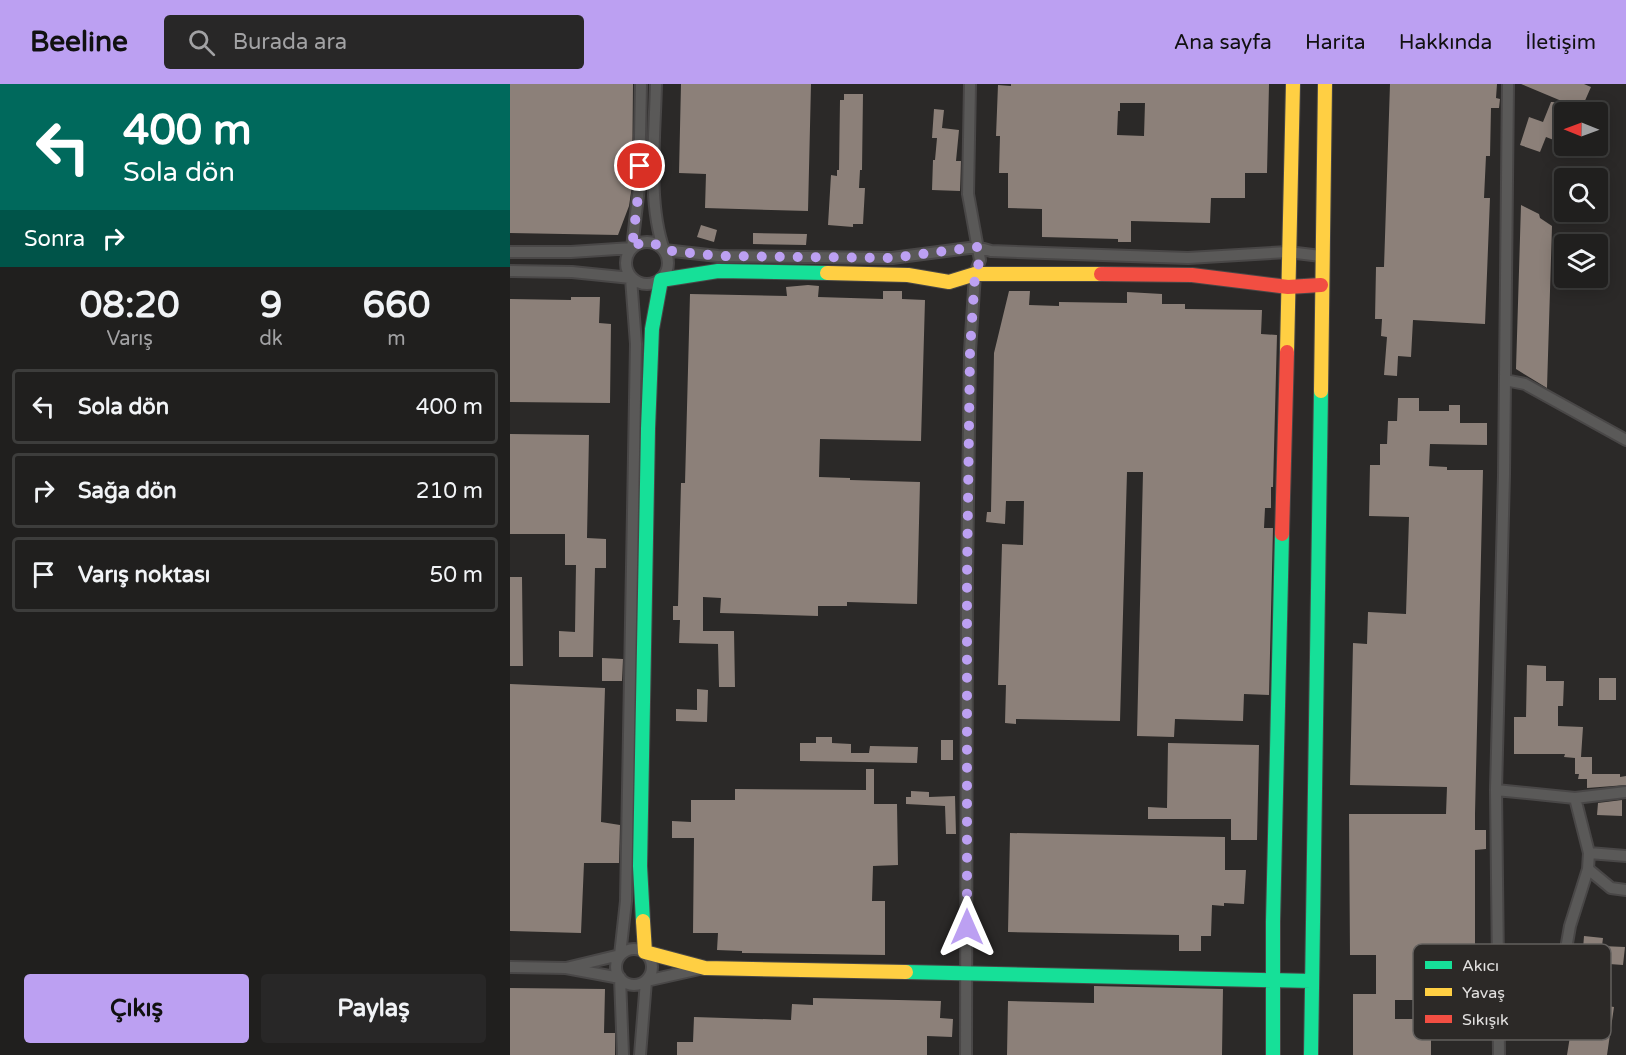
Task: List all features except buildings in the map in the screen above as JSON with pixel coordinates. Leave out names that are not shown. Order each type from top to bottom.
[{"type":"street","points":[[623,1055],[620,978],[616,965],[620,955],[626,901],[644,682],[636,344],[631,278],[625,264],[626,257],[632,248],[639,187],[641,84]]},
{"type":"street","points":[[640,1055],[646,981],[652,968],[645,952],[630,682],[652,329],[661,280],[668,267],[666,254],[658,235],[654,192],[656,84]]},
{"type":"street","points":[[966,1055],[970,351],[975,274],[980,260],[968,194],[969,84]]},
{"type":"street","points":[[1273,1055],[1293,84]]},
{"type":"street","points":[[1311,1055],[1320,285],[1325,84]]},
{"type":"street","points":[[1498,944],[1496,790],[1508,84]]},
{"type":"street","points":[[510,252],[572,252],[632,248],[644,242],[658,245],[664,250],[718,256],[891,258],[977,247],[991,251],[1188,258],[1288,252],[1321,256]]},
{"type":"street","points":[[510,271],[572,272],[631,278],[649,285],[661,280],[718,271],[908,275],[949,282],[975,274],[1192,275],[1288,287],[1320,285]]},
{"type":"street","points":[[1504,380],[1525,384],[1626,440]]},
{"type":"street","points":[[630,682],[644,682]]},
{"type":"street","points":[[1496,790],[1575,798],[1626,792]]},
{"type":"street","points":[[1567,944],[1570,926],[1588,869],[1589,853],[1575,798]]},
{"type":"street","points":[[1589,853],[1626,856]]},
{"type":"street","points":[[1588,869],[1611,888],[1626,890]]},
{"type":"street","points":[[566,968],[620,955],[634,949],[705,968],[1311,981]]},
{"type":"street","points":[[510,967],[566,968],[620,978],[632,985],[640,985],[646,981],[705,968]]},
{"type":"street","points":[[1499,1040],[1499,1055]]},
{"type":"traffic: fast","points":[[643,921],[640,866],[648,429],[652,329],[661,280],[718,271],[827,273]]},
{"type":"traffic: fast","points":[[1311,1055],[1321,391]]},
{"type":"traffic: fast","points":[[1273,1055],[1273,922],[1282,534]]},
{"type":"traffic: fast","points":[[906,972],[1311,981]]},
{"type":"traffic: slow","points":[[1287,352],[1293,84]]},
{"type":"traffic: slow","points":[[1321,391],[1325,84]]},
{"type":"traffic: slow","points":[[827,273],[908,275],[949,282],[975,274],[1101,274]]},
{"type":"traffic: slow","points":[[643,921],[645,952],[705,968],[906,972]]},
{"type":"traffic: jam","points":[[1101,274],[1192,275],[1288,287],[1321,285]]},
{"type":"traffic: jam","points":[[1282,534],[1287,352]]},
{"type":"route","points":[[640,166],[632,248],[644,242],[652,242],[664,250],[718,256],[891,258],[977,247],[980,260],[975,274],[970,351],[967,577],[967,927]]}]
